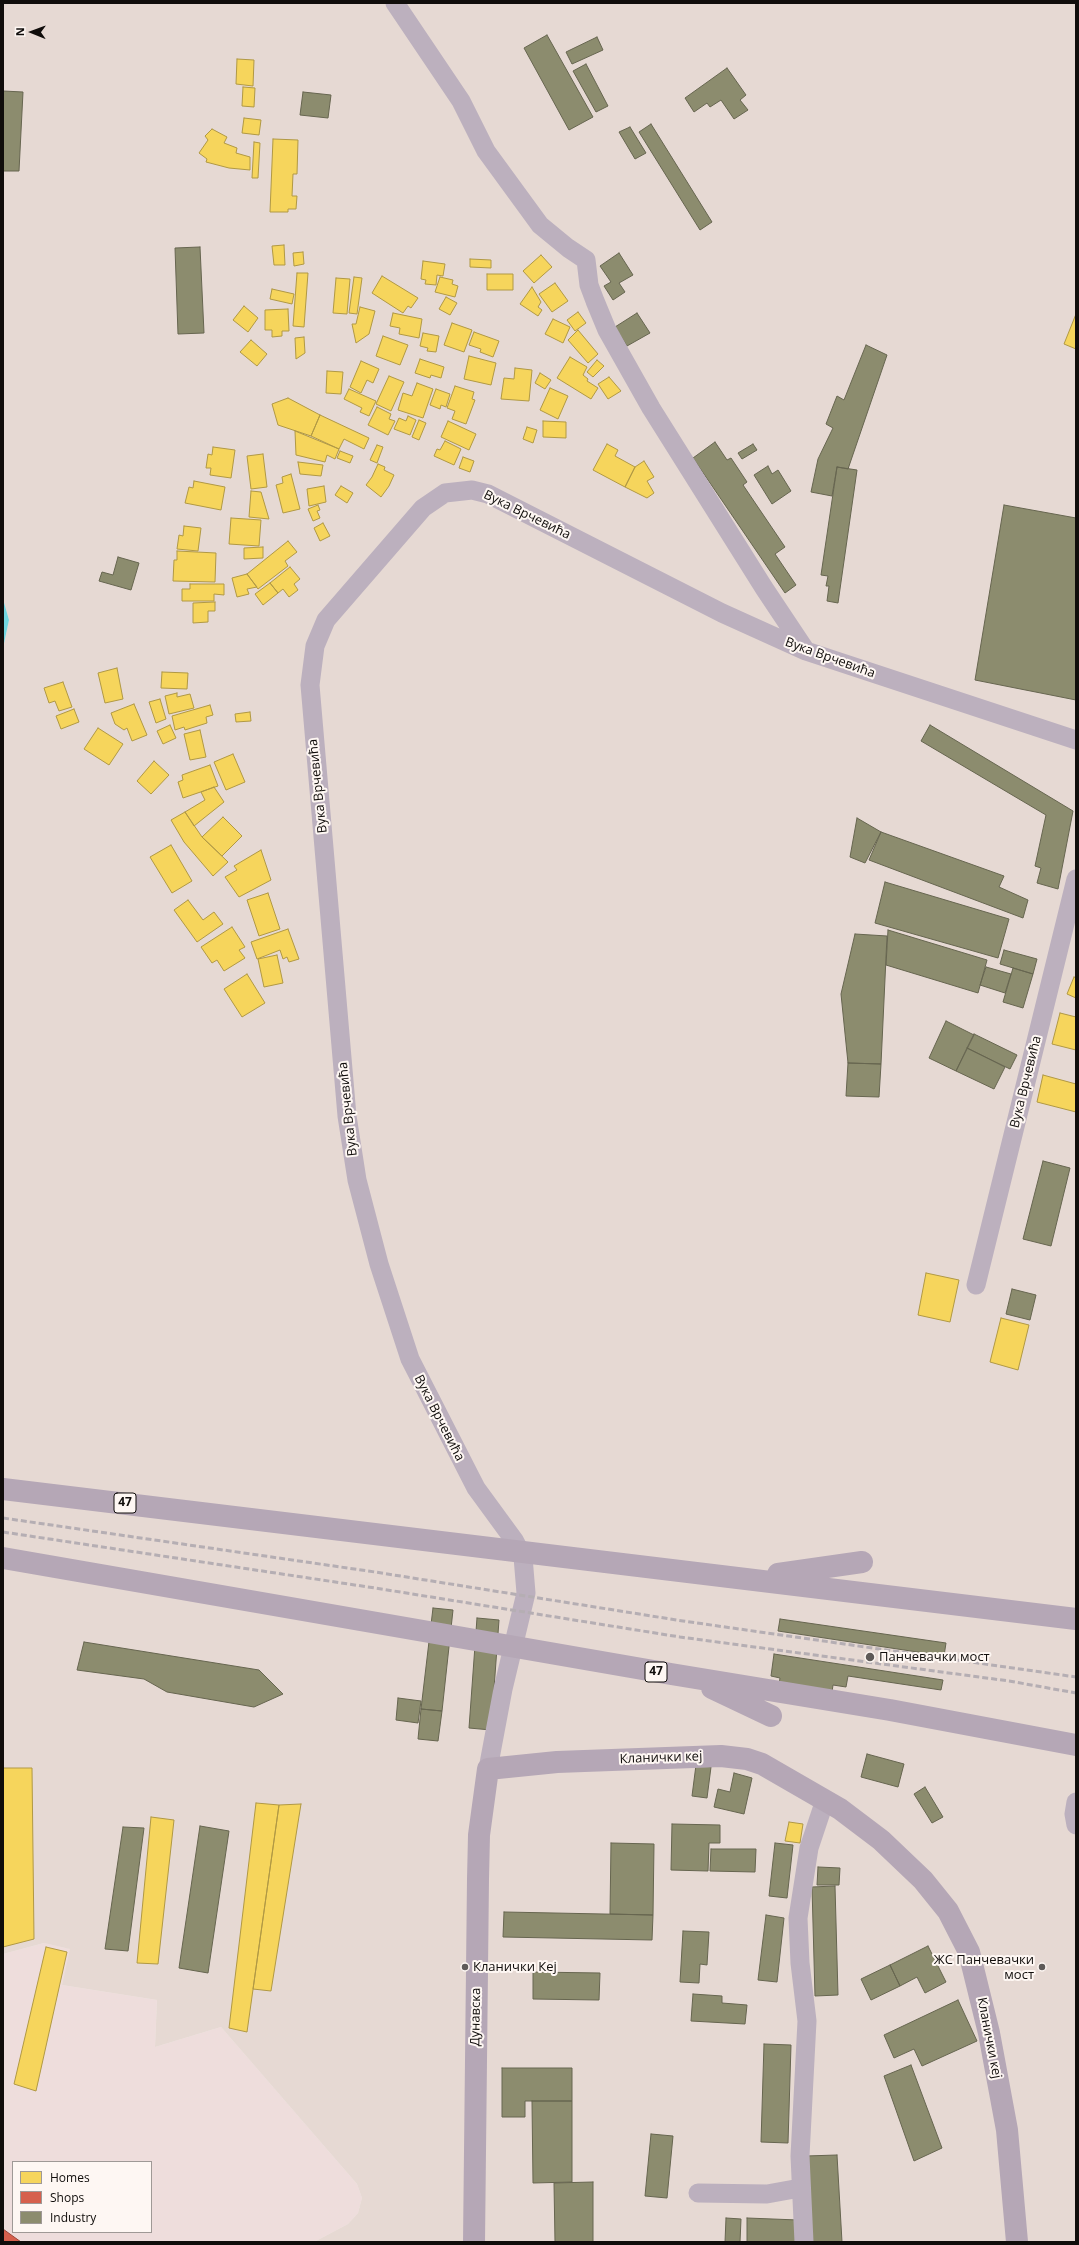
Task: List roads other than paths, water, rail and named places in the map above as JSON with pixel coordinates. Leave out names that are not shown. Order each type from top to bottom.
[{"type":"main road","name":"47","points":[[3,1489],[246,1517],[445,1543],[1076,1618]]},
{"type":"main road","name":"47","points":[[3,1558],[694,1678],[890,1710],[1076,1745]]},
{"type":"main road","points":[[740,1578],[862,1562]]},
{"type":"main road","points":[[694,1678],[771,1716]]},
{"type":"main road","name":"Кланички кеј","points":[[488,1769],[557,1762],[721,1756],[747,1759],[762,1764],[825,1800],[881,1840],[923,1880],[948,1912],[969,1952],[989,2033],[1007,2130],[1017,2242]]},
{"type":"main road","name":"Дунавска","points":[[474,2242],[479,1835],[488,1769]]},
{"type":"street","points":[[395,3],[461,101],[486,151],[540,225],[568,248],[586,260],[589,285],[607,330],[651,408],[806,652]]},
{"type":"street","name":"Вука Врчевића","points":[[488,1769],[502,1696],[526,1593],[523,1557],[514,1540],[476,1488],[410,1359],[373,1244],[357,1180],[347,1116],[313,733],[310,675],[315,646],[321,629],[335,607],[423,508],[445,493],[472,490],[488,494],[715,609],[806,652],[1076,740]]},
{"type":"street","name":"Вука Врчевића","points":[[976,1285],[1076,879]]},
{"type":"street","points":[[804,2242],[800,2188],[800,2156],[807,2021],[800,1963],[798,1918],[809,1848],[825,1800]]},
{"type":"street","points":[[1076,1802],[1074,1814],[1076,1825]]},
{"type":"street","points":[[698,2193],[767,2194],[800,2188]]},
{"type":"water","points":[[3,599],[9,620],[3,648]]},
{"type":"railway","points":[[3,1518],[375,1572],[683,1621],[1076,1677]]},
{"type":"railway","points":[[3,1532],[375,1588],[680,1637],[1009,1681],[1076,1693]]},
{"type":"place","name":"Панчевачки мост","points":[[870,1657]]},
{"type":"place","name":"Кланички Кеј","points":[[465,1967]]},
{"type":"place","name":"ЖС Панчевачки мост","points":[[1042,1967]]}]
